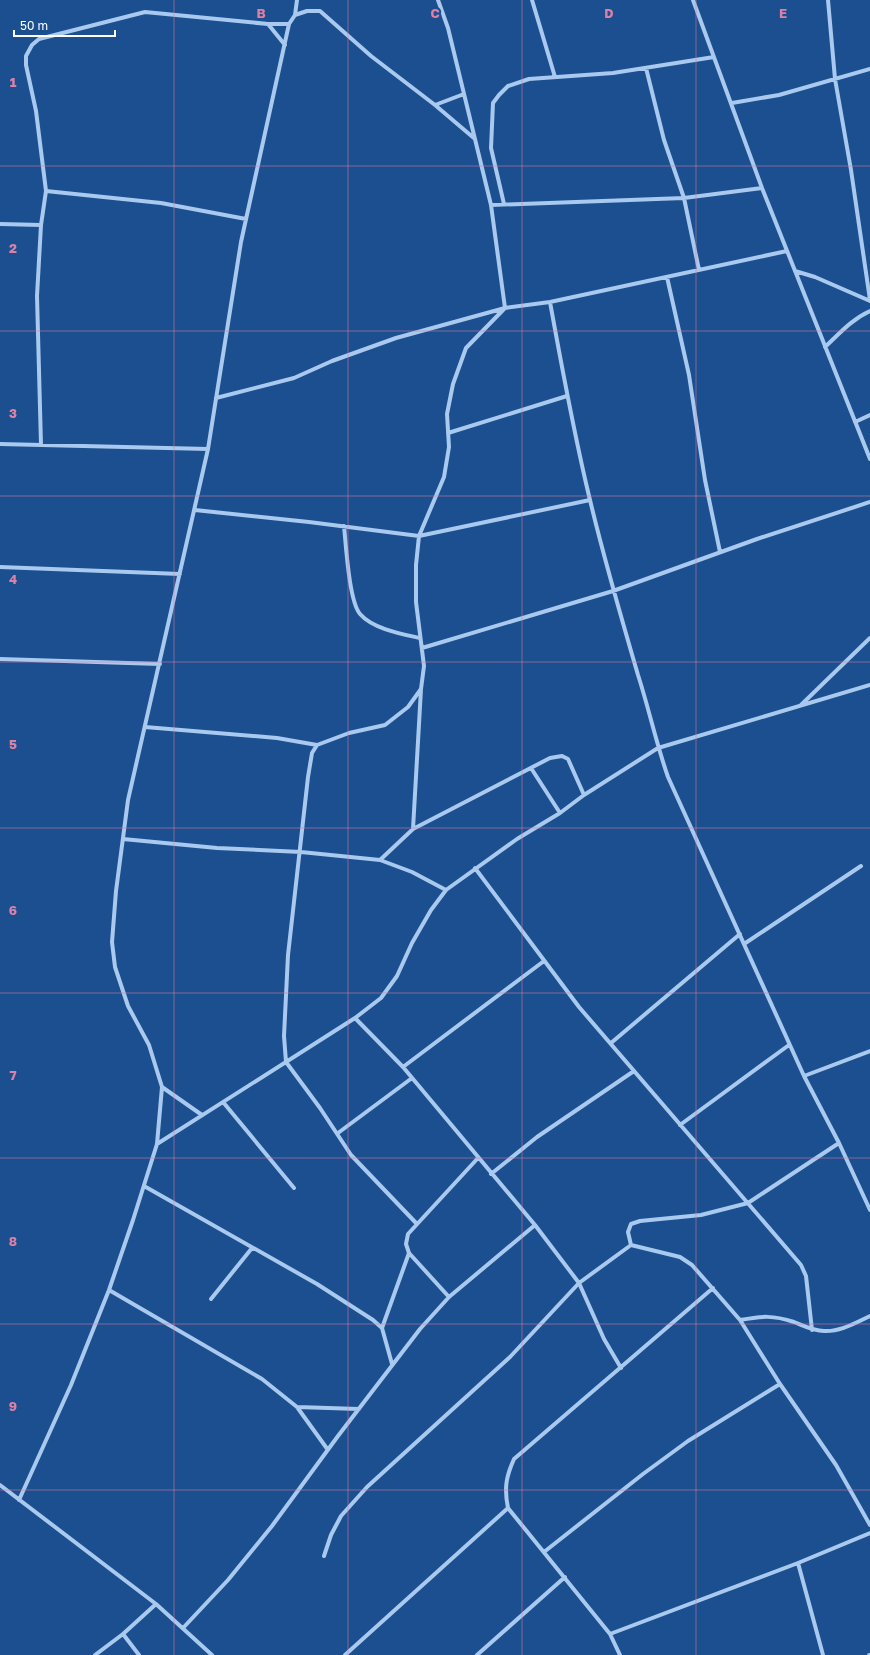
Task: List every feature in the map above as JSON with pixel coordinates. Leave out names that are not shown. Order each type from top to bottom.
[{"type":"street","points":[[19,1500],[71,1385],[108,1290],[157,1144],[162,1087],[149,1045],[128,1006],[115,967],[112,942],[116,891],[128,800],[146,727],[208,449],[241,242],[289,24],[295,15],[298,0]]},
{"type":"street","points":[[438,0],[448,28],[492,205],[505,308]]},
{"type":"street","points":[[532,0],[555,77]]},
{"type":"street","points":[[693,0],[794,272],[870,459]]},
{"type":"street","points":[[828,0],[835,80],[851,170],[870,301]]},
{"type":"street","points":[[295,15],[307,11],[320,11],[371,56],[435,105],[475,139]]},
{"type":"street","points":[[41,445],[37,296],[41,225],[46,191],[36,111],[26,65],[26,56],[32,44],[39,39],[145,12],[268,24],[289,24]]},
{"type":"street","points":[[268,24],[285,45]]},
{"type":"street","points":[[504,204],[491,148],[493,103],[508,86],[529,79],[613,73],[714,58]]},
{"type":"street","points":[[646,68],[664,140],[684,198],[699,270]]},
{"type":"street","points":[[732,103],[779,95],[870,69]]},
{"type":"street","points":[[435,105],[464,94]]},
{"type":"street","points":[[492,205],[684,198],[762,188]]},
{"type":"street","points":[[46,191],[161,203],[246,219]]},
{"type":"street","points":[[0,224],[41,225]]},
{"type":"street","points":[[216,398],[294,378],[332,361],[396,338],[505,308],[550,302],[787,251]]},
{"type":"street","points":[[794,272],[814,277],[870,301]]},
{"type":"street","points":[[666,277],[689,375],[705,480],[720,552]]},
{"type":"street","points":[[550,302],[567,396],[590,500],[613,591],[651,717],[658,748],[668,777],[789,1044],[839,1143],[870,1210]]},
{"type":"street","points":[[413,829],[421,689],[424,666],[416,588],[416,565],[419,536],[444,477],[449,447],[447,414],[453,384],[466,348],[505,308]]},
{"type":"street","points":[[825,347],[847,326],[870,311]]},
{"type":"street","points":[[448,433],[567,396]]},
{"type":"street","points":[[855,422],[870,414]]},
{"type":"street","points":[[0,444],[208,449]]},
{"type":"street","points":[[195,510],[344,526],[419,536],[590,500]]},
{"type":"street","points":[[422,648],[613,591],[720,552],[870,502]]},
{"type":"street","points":[[344,526],[354,602],[360,614],[373,623],[396,633],[420,638]]},
{"type":"street","points":[[0,567],[180,574]]},
{"type":"street","points":[[801,705],[870,638]]},
{"type":"street","points":[[0,659],[160,664]]},
{"type":"street","points":[[157,1144],[355,1018],[381,998],[397,976],[412,943],[430,910],[446,890],[516,839],[560,813],[584,795],[658,748],[870,685]]},
{"type":"street","points":[[146,727],[277,738],[317,745],[349,733],[385,725],[408,706],[421,689]]},
{"type":"street","points":[[317,745],[312,753],[308,777],[301,852],[288,955],[284,1036],[286,1062],[338,1133],[351,1155],[417,1224]]},
{"type":"street","points":[[380,860],[413,829],[550,758],[562,756],[568,758],[584,795]]},
{"type":"street","points":[[531,768],[560,813]]},
{"type":"street","points":[[123,839],[217,848],[301,852],[380,860],[412,872],[446,890]]},
{"type":"street","points":[[744,944],[860,866]]},
{"type":"street","points":[[475,868],[579,1007],[801,1265],[806,1276],[812,1330]]},
{"type":"street","points":[[611,1043],[740,934]]},
{"type":"street","points":[[403,1067],[544,961]]},
{"type":"street","points":[[355,1018],[403,1067],[535,1225],[579,1283],[604,1339],[621,1368]]},
{"type":"street","points":[[680,1125],[789,1044]]},
{"type":"street","points":[[804,1076],[870,1051]]},
{"type":"street","points":[[491,1174],[532,1141],[634,1071]]},
{"type":"street","points":[[338,1133],[412,1078]]},
{"type":"street","points":[[162,1087],[202,1115]]},
{"type":"street","points":[[223,1102],[294,1188]]},
{"type":"street","points":[[631,1245],[628,1232],[631,1224],[640,1221],[701,1215],[748,1203],[839,1143]]},
{"type":"street","points":[[449,1297],[409,1253],[406,1244],[408,1234],[478,1158]]},
{"type":"street","points":[[144,1186],[316,1284],[373,1320],[382,1328],[392,1364]]},
{"type":"street","points":[[182,1628],[238,1568],[272,1526],[392,1364],[420,1329],[449,1297],[535,1225]]},
{"type":"street","points":[[324,1556],[331,1535],[341,1516],[367,1487],[510,1357],[579,1283],[631,1245],[680,1257],[692,1265],[740,1320],[780,1384],[836,1465],[870,1525]]},
{"type":"street","points":[[211,1299],[252,1248]]},
{"type":"street","points":[[382,1328],[409,1253]]},
{"type":"street","points":[[620,1655],[610,1634],[508,1508],[505,1492],[508,1472],[514,1459],[566,1412],[621,1368],[712,1288]]},
{"type":"street","points":[[108,1290],[262,1379],[296,1407],[328,1450]]},
{"type":"street","points":[[740,1320],[762,1316],[773,1317],[795,1323],[812,1330],[835,1331],[870,1316]]},
{"type":"street","points":[[544,1552],[688,1441],[780,1384]]},
{"type":"street","points":[[296,1407],[359,1409]]},
{"type":"street","points":[[0,1485],[156,1604],[212,1655]]},
{"type":"street","points":[[346,1655],[508,1508]]},
{"type":"street","points":[[610,1634],[798,1563],[870,1533]]},
{"type":"street","points":[[798,1563],[823,1655]]},
{"type":"street","points":[[477,1655],[565,1577]]},
{"type":"street","points":[[95,1655],[123,1634],[156,1604]]},
{"type":"street","points":[[123,1634],[138,1655]]}]
